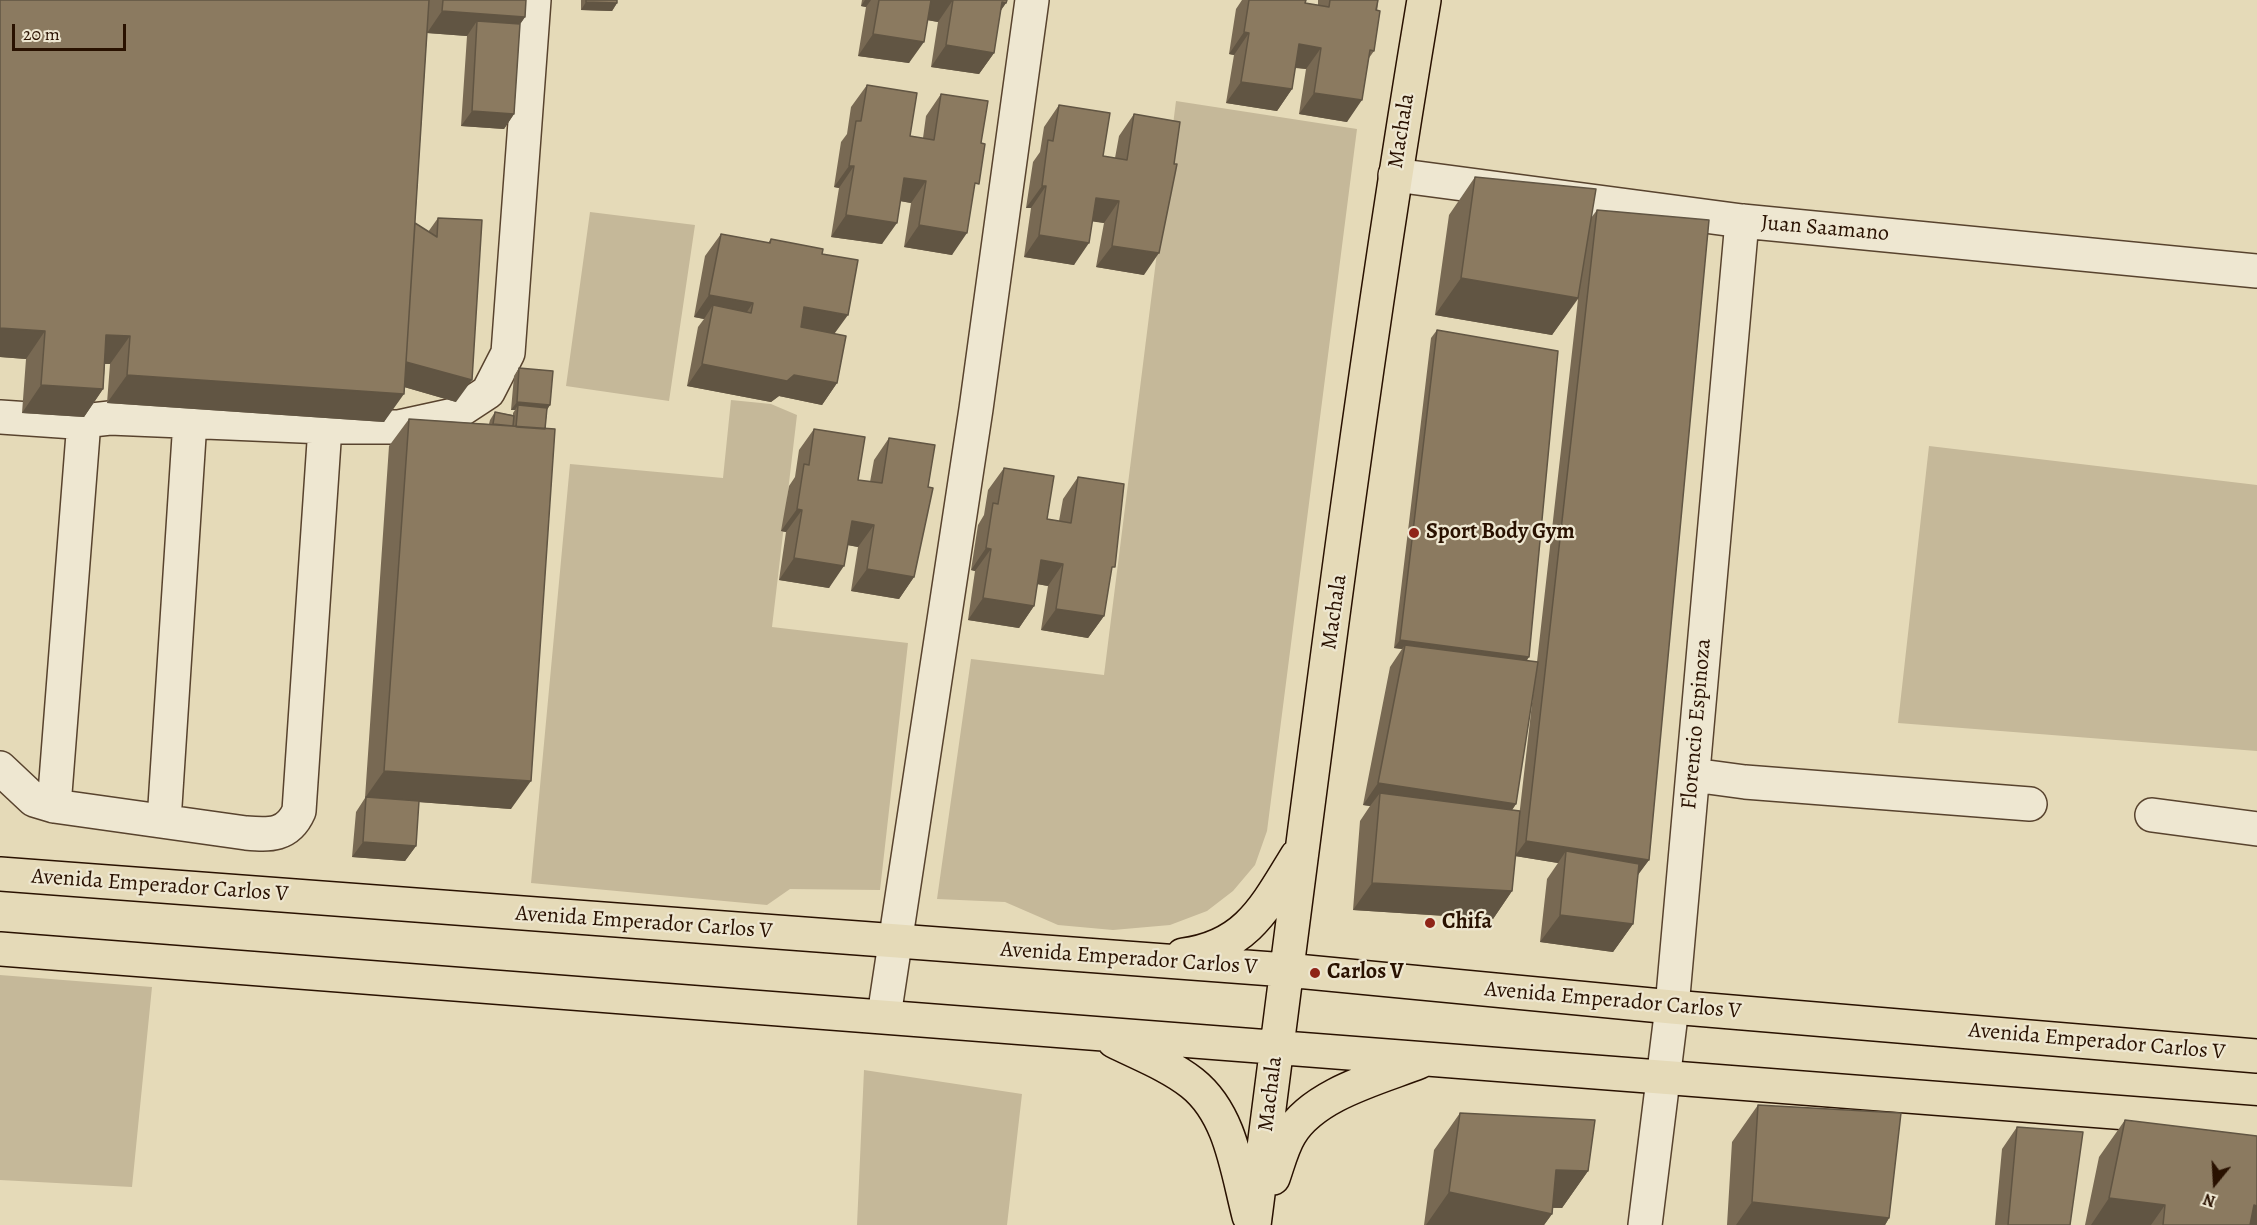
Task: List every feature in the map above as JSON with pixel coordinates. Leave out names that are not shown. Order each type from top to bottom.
[{"type":"main road","name":"Machala","points":[[1254,1225],[1302,847],[1395,175],[1424,0]]},
{"type":"main road","points":[[1148,960],[1205,953],[1244,932],[1263,911],[1302,847]]},
{"type":"main road","name":"Avenida Emperador Carlos V","points":[[0,874],[1286,970],[1672,1007],[2257,1056]]},
{"type":"main road","points":[[0,949],[2257,1123]]},
{"type":"main road","points":[[1099,1033],[1172,1070],[1192,1083],[1208,1099],[1229,1138],[1254,1225]]},
{"type":"main road","points":[[1254,1225],[1290,1134],[1307,1116],[1335,1094],[1427,1059]]},
{"type":"street","points":[[0,417],[84,421],[110,418],[324,427],[398,427],[453,415],[488,392],[508,352],[534,0]]},
{"type":"street","points":[[884,1016],[976,409],[1032,0]]},
{"type":"street","name":"Juan Saamano","points":[[1395,175],[1742,221],[2257,271]]},
{"type":"street","name":"Florencio Espinoza","points":[[1645,1225],[1672,1007],[1742,221]]},
{"type":"street","points":[[54,806],[84,421]]},
{"type":"street","points":[[164,821],[190,421]]},
{"type":"street","points":[[0,768],[34,800],[54,806],[270,835],[284,831],[294,823],[299,811],[324,427]]},
{"type":"street","points":[[1693,775],[1745,782],[2030,804]]},
{"type":"street","points":[[2152,815],[2257,829]]},
{"type":"shaded area","points":[[1176,101],[1357,129],[1267,831],[1255,865],[1233,891],[1207,911],[1170,925],[1113,930],[1058,925],[1005,902],[937,899],[971,659],[1104,675]]},
{"type":"shaded area","points":[[590,212],[695,225],[669,401],[566,386]]},
{"type":"shaded area","points":[[731,400],[771,404],[797,415],[772,627],[908,643],[880,890],[790,889],[767,905],[531,883],[570,464],[723,478]]},
{"type":"shaded area","points":[[1929,446],[2257,485],[2257,751],[1898,723]]},
{"type":"shaded area","points":[[0,975],[152,987],[132,1187],[0,1180]]},
{"type":"shaded area","points":[[864,1070],[1022,1094],[1007,1225],[857,1225]]},
{"type":"building","points":[[0,0],[429,0],[404,394],[127,375],[130,336],[106,335],[103,389],[41,385],[45,331],[0,328]]},
{"type":"building","points":[[443,0],[526,0],[525,17],[442,11]]},
{"type":"building","points":[[586,0],[617,0],[617,3],[586,2]]},
{"type":"building","points":[[879,0],[931,0],[924,42],[873,34]]},
{"type":"building","points":[[953,0],[1007,0],[1006,3],[1002,2],[994,53],[946,45]]},
{"type":"building","points":[[1249,0],[1306,0],[1305,3],[1329,7],[1330,0],[1378,0],[1376,10],[1380,11],[1374,51],[1370,50],[1362,100],[1314,93],[1321,48],[1299,44],[1292,89],[1241,82],[1249,33],[1244,32]]},
{"type":"building","points":[[477,21],[520,24],[514,114],[472,111]]},
{"type":"building","points":[[867,85],[917,93],[910,136],[934,140],[941,94],[988,101],[981,143],[985,144],[979,184],[975,183],[967,233],[919,225],[926,181],[904,178],[897,223],[846,215],[854,166],[849,166],[856,121],[861,121]]},
{"type":"building","points":[[1059,105],[1110,113],[1103,156],[1127,160],[1134,114],[1180,122],[1174,164],[1177,164],[1159,253],[1112,246],[1119,201],[1096,198],[1089,243],[1039,235],[1046,186],[1042,186],[1048,140],[1053,141]]},
{"type":"building","points":[[1475,177],[1596,189],[1578,298],[1461,278]]},
{"type":"building","points":[[1597,210],[1709,220],[1649,860],[1526,841]]},
{"type":"building","points":[[438,218],[482,220],[472,380],[406,362],[415,223],[437,237]]},
{"type":"building","points":[[721,234],[770,243],[771,239],[823,249],[822,254],[858,260],[848,315],[804,307],[801,327],[846,336],[837,383],[794,375],[787,381],[702,364],[713,305],[751,313],[753,303],[709,295]]},
{"type":"building","points":[[1437,330],[1558,351],[1529,657],[1400,640]]},
{"type":"building","points":[[519,368],[553,371],[550,405],[517,402]]},
{"type":"building","points":[[518,405],[547,408],[545,429],[516,427]]},
{"type":"building","points":[[495,412],[514,416],[513,426],[493,424]]},
{"type":"building","points":[[409,419],[555,429],[531,781],[384,771]]},
{"type":"building","points":[[814,429],[865,437],[858,480],[882,483],[889,438],[935,445],[928,487],[933,488],[914,577],[867,569],[874,525],[852,521],[844,566],[794,558],[802,510],[797,509],[804,464],[809,465]]},
{"type":"building","points":[[1004,468],[1054,476],[1047,519],[1071,523],[1078,477],[1124,484],[1115,567],[1112,567],[1104,616],[1056,609],[1063,564],[1041,560],[1034,606],[983,598],[991,549],[986,548],[993,503],[998,504]]},
{"type":"building","points":[[1405,645],[1538,662],[1516,804],[1378,783]]},
{"type":"building","points":[[1380,793],[1520,811],[1512,891],[1372,883]]},
{"type":"building","points":[[366,797],[419,801],[416,846],[363,842]]},
{"type":"building","points":[[1566,851],[1639,864],[1633,924],[1560,915]]},
{"type":"building","points":[[1758,1105],[1901,1113],[1889,1218],[1752,1202]]},
{"type":"building","points":[[1460,1113],[1595,1120],[1588,1171],[1556,1170],[1552,1214],[1449,1192]]},
{"type":"building","points":[[2125,1120],[2257,1136],[2257,1206],[2254,1205],[2250,1225],[2163,1225],[2165,1205],[2109,1198]]},
{"type":"building","points":[[2017,1127],[2083,1132],[2070,1225],[2008,1225]]},
{"type":"place","name":"Sport Body Gym","points":[[1414,533]]},
{"type":"place","name":"Chifa","points":[[1430,923]]},
{"type":"place","name":"Carlos V","points":[[1315,973]]}]
